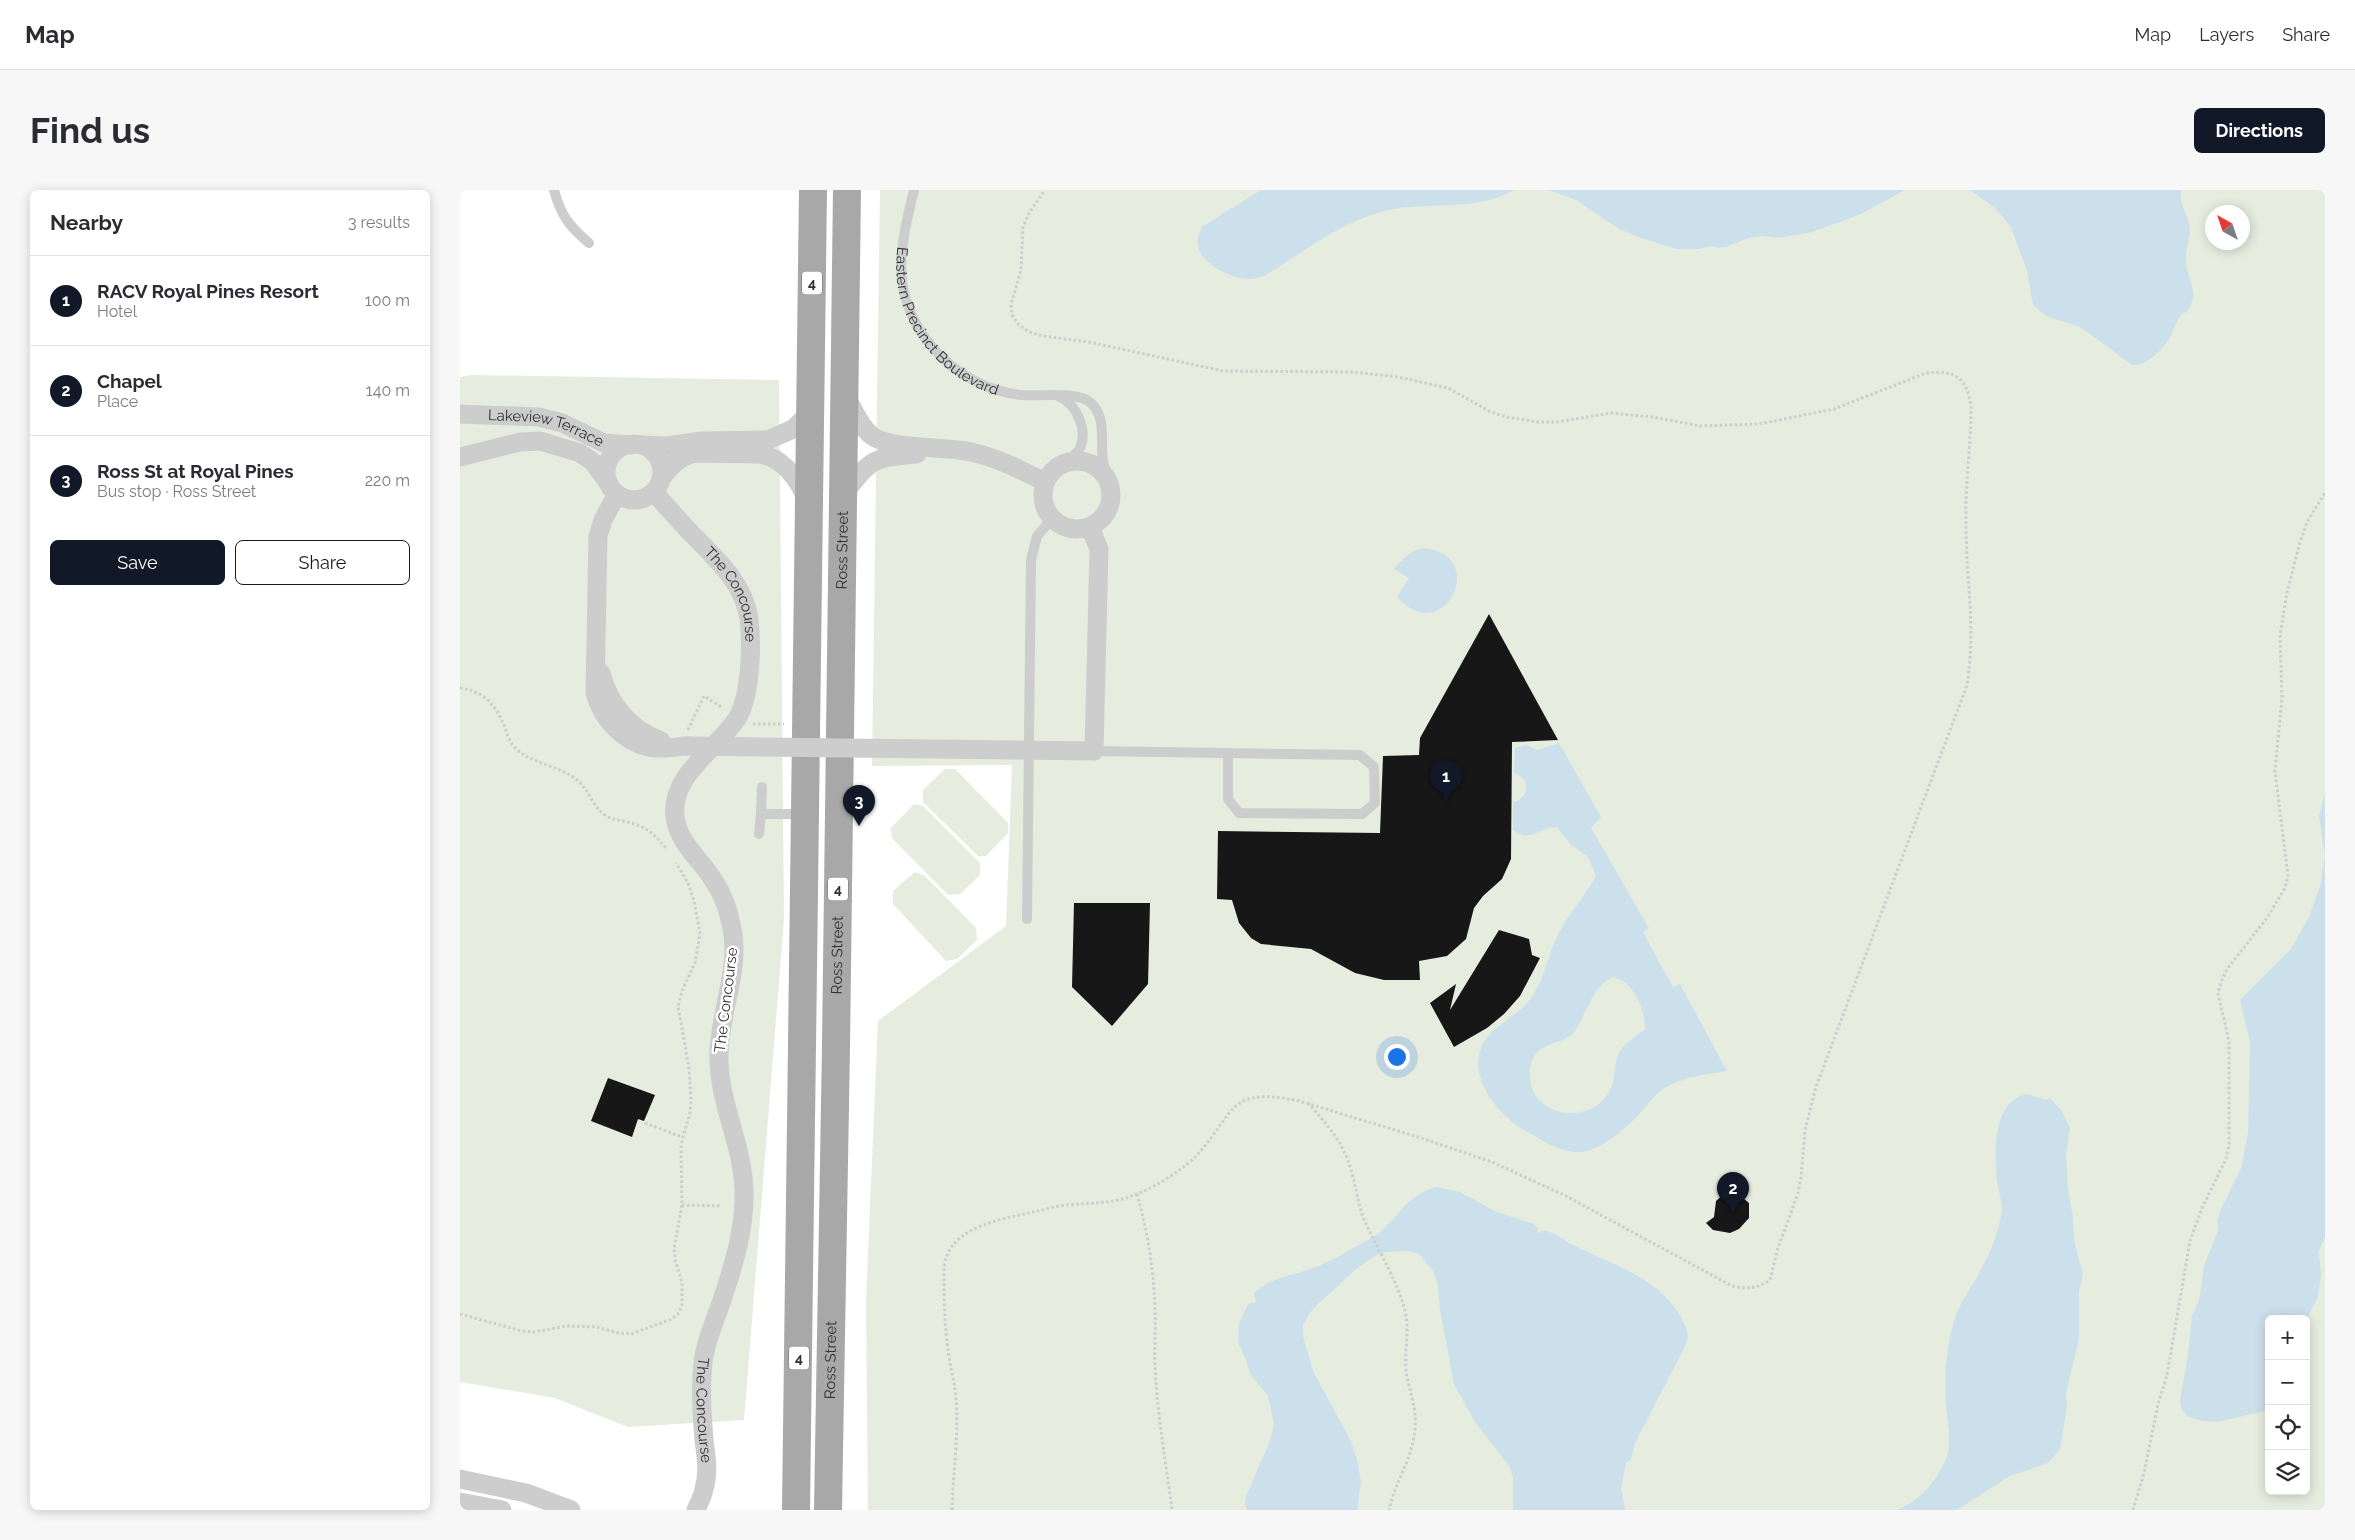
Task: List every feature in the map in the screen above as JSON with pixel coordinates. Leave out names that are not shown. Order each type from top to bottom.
[{"type":"main road","name":"4","points":[[795,1508],[810,505],[812,190]]},
{"type":"main road","name":"Ross Street","points":[[828,1510],[847,190]]},
{"type":"street","points":[[845,392],[866,430],[878,439],[891,443],[961,450],[991,457],[1045,482]]},
{"type":"street","name":"Lakeview Terrace","points":[[460,414],[539,417],[562,423],[604,443],[667,446],[702,441],[768,440],[793,429],[811,412]]},
{"type":"street","name":"Lakeview Terrace","points":[[460,457],[520,442],[540,442],[580,453],[592,462],[613,489]]},
{"type":"street","points":[[658,486],[662,469],[658,458],[652,450],[636,445],[615,452],[608,462],[606,473],[613,489],[626,499],[636,500],[645,498],[658,486],[667,470],[687,455],[696,453],[761,454],[770,456],[794,475],[810,505]]},
{"type":"street","points":[[843,495],[872,461],[882,457],[961,450]]},
{"type":"street","points":[[1077,461],[1091,463],[1102,471],[1112,488],[1110,507],[1100,521],[1090,527],[1070,529],[1052,519],[1044,506],[1045,482],[1053,471],[1064,463],[1077,461]]},
{"type":"street","name":"The Concourse","points":[[658,486],[736,582],[746,604],[750,636],[745,702],[726,732],[685,777],[676,800],[675,818],[680,834],[712,878],[724,901],[732,924],[734,948],[730,984],[722,1017],[719,1069],[728,1118],[740,1158],[744,1188],[744,1206],[738,1248],[724,1296],[711,1327],[704,1360],[701,1393],[706,1480],[696,1510]]},
{"type":"street","points":[[613,489],[598,533],[596,652],[603,681],[610,698],[626,719],[655,738],[671,744],[687,739],[1094,750],[1098,544],[1090,527]]},
{"type":"street","points":[[460,1479],[526,1492],[570,1510]]},
{"type":"street","points":[[460,1502],[502,1510]]},
{"type":"lane","points":[[554,190],[562,214],[571,228],[589,243]]},
{"type":"lane","name":"Eastern Precinct Boulevard","points":[[914,190],[904,241],[902,268],[907,303],[920,331],[936,351],[955,368],[981,384],[1015,394],[1084,398],[1096,409],[1101,422],[1103,462],[1108,479]]},
{"type":"lane","points":[[1057,396],[1066,400],[1073,408],[1082,429],[1079,448],[1064,463]]},
{"type":"lane","points":[[1027,919],[1031,560],[1037,536],[1052,519]]},
{"type":"lane","points":[[1094,750],[1360,756],[1374,767],[1374,803],[1362,814],[1239,813],[1228,799],[1228,754]]},
{"type":"lane","points":[[760,834],[762,787]]},
{"type":"lane","points":[[761,814],[806,814]]},
{"type":"path","points":[[952,1510],[956,1411],[944,1325],[944,1294],[946,1258],[952,1245],[978,1227],[1001,1219],[1064,1205],[1113,1202],[1137,1194],[1180,1170],[1208,1142],[1226,1114],[1236,1105],[1247,1099],[1279,1097],[1308,1103],[1418,1136],[1492,1162],[1564,1195],[1732,1286],[1745,1289],[1759,1287],[1770,1280],[1777,1251],[1798,1193],[1802,1170],[1804,1130],[1816,1087],[1967,685],[1973,636],[1966,521],[1971,424],[1970,394],[1962,380],[1941,371],[1911,378],[1834,409],[1759,424],[1701,426],[1652,417],[1611,413],[1557,422],[1538,422],[1506,417],[1492,412],[1448,388],[1398,376],[1354,372],[1224,371],[1089,342],[1044,336],[1029,332],[1018,324],[1012,315],[1011,304],[1021,270],[1023,227],[1029,213],[1045,190]]},
{"type":"path","points":[[2133,1510],[2144,1473],[2158,1404],[2167,1375],[2190,1241],[2198,1216],[2226,1159],[2229,1144],[2229,1041],[2218,994],[2227,969],[2267,918],[2285,888],[2288,876],[2275,772],[2282,698],[2280,635],[2287,593],[2300,542],[2308,520],[2325,493]]},
{"type":"path","points":[[460,688],[478,692],[491,703],[515,748],[536,762],[568,774],[578,781],[588,791],[599,811],[610,818],[644,827],[656,837],[688,884],[694,900],[700,933],[695,963],[682,991],[678,1006],[691,1083],[690,1113],[682,1138],[682,1205],[674,1248],[674,1259],[682,1283],[682,1305],[679,1313],[672,1318],[631,1334],[596,1327],[567,1326],[534,1332],[522,1331],[460,1314]]},
{"type":"path","points":[[687,739],[704,696],[725,709]]},
{"type":"path","points":[[747,724],[785,724]]},
{"type":"path","points":[[1308,1103],[1332,1131],[1347,1158],[1363,1216],[1396,1285],[1405,1311],[1407,1325],[1406,1371],[1416,1429],[1389,1510]]},
{"type":"path","points":[[645,1123],[682,1138]]},
{"type":"path","points":[[1137,1194],[1147,1231],[1151,1266],[1156,1313],[1155,1365],[1163,1452],[1172,1510]]},
{"type":"path","points":[[682,1205],[721,1206]]},
{"type":"shaded area","points":[[880,190],[2325,190],[2325,1510],[868,1510],[866,1301],[878,1021],[1006,926],[1012,765],[872,766]]},
{"type":"shaded area","points":[[471,375],[779,380],[784,919],[744,1420],[628,1427],[555,1398],[460,1382],[460,377]]},
{"type":"shaded area","points":[[945,769],[955,769],[1008,823],[1008,833],[986,856],[978,856],[923,802],[923,790]]},
{"type":"shaded area","points":[[914,804],[923,806],[980,863],[980,875],[960,894],[948,895],[892,838],[891,828]]},
{"type":"shaded area","points":[[915,872],[925,876],[976,928],[977,940],[957,959],[946,961],[893,904],[893,891]]},
{"type":"water","points":[[1261,190],[1514,190],[1486,201],[1456,205],[1409,207],[1376,213],[1327,236],[1266,275],[1251,279],[1236,277],[1208,262],[1201,254],[1198,246],[1198,236],[1203,226]]},
{"type":"water","points":[[1548,190],[1905,190],[1859,215],[1812,232],[1780,238],[1761,236],[1749,238],[1726,247],[1717,248],[1712,246],[1698,249],[1677,249],[1619,229],[1576,200]]},
{"type":"water","points":[[1970,190],[2181,190],[2182,203],[2190,227],[2186,266],[2193,291],[2191,305],[2186,313],[2184,312],[2179,317],[2171,336],[2160,351],[2143,363],[2132,365],[2080,327],[2046,316],[2033,305],[2027,271],[2011,227],[1995,208]]},
{"type":"water","points":[[1423,548],[1443,554],[1454,566],[1457,580],[1453,595],[1444,606],[1430,613],[1414,610],[1397,597],[1409,578],[1394,569],[1407,556]]},
{"type":"water","points":[[1559,743],[1601,817],[1591,828],[1649,928],[1643,932],[1673,987],[1680,984],[1727,1071],[1703,1075],[1672,1084],[1655,1096],[1618,1134],[1604,1144],[1581,1152],[1573,1152],[1556,1147],[1513,1123],[1503,1114],[1486,1091],[1478,1065],[1480,1052],[1486,1039],[1497,1027],[1523,1007],[1533,995],[1560,931],[1596,876],[1588,857],[1570,844],[1557,827],[1529,835],[1519,834],[1513,830],[1513,802],[1523,797],[1526,788],[1523,779],[1514,773],[1515,748],[1526,745],[1537,750]],"holes":[[[1613,977],[1627,984],[1637,997],[1643,1013],[1645,1029],[1624,1045],[1618,1054],[1611,1089],[1600,1103],[1577,1113],[1553,1110],[1543,1104],[1535,1095],[1531,1084],[1530,1071],[1532,1060],[1543,1048],[1572,1034],[1592,999],[1606,981]]]},
{"type":"water","points":[[2325,794],[2325,856],[2319,816]]},
{"type":"water","points":[[2325,856],[2325,1237],[2319,1251],[2321,1275],[2318,1297],[2309,1315],[2265,1315],[2265,1411],[2218,1422],[2202,1421],[2187,1416],[2181,1408],[2180,1400],[2188,1355],[2192,1315],[2199,1300],[2204,1266],[2218,1230],[2217,1221],[2222,1207],[2241,1168],[2248,1133],[2250,1042],[2240,1000],[2291,949],[2309,917],[2320,886]]},
{"type":"water","points":[[2028,1094],[2046,1100],[2050,1098],[2062,1111],[2070,1128],[2066,1154],[2068,1190],[2073,1216],[2074,1240],[2083,1274],[2079,1292],[2079,1339],[2066,1393],[2067,1405],[2061,1445],[2058,1452],[2048,1463],[2010,1476],[1957,1510],[1896,1510],[1923,1494],[1937,1476],[1947,1456],[1949,1436],[1945,1382],[1946,1361],[1952,1329],[1957,1312],[1985,1261],[2000,1223],[2002,1207],[1997,1181],[1996,1157],[1998,1129],[2008,1106],[2016,1098]]},
{"type":"water","points":[[1437,1187],[1460,1192],[1497,1212],[1534,1224],[1538,1228],[1537,1233],[1546,1230],[1577,1247],[1621,1267],[1649,1283],[1661,1293],[1681,1317],[1687,1330],[1687,1343],[1635,1443],[1631,1460],[1626,1463],[1621,1488],[1625,1510],[1513,1510],[1513,1477],[1509,1466],[1475,1422],[1454,1384],[1440,1310],[1438,1285],[1433,1271],[1419,1254],[1407,1251],[1387,1252],[1376,1255],[1354,1271],[1318,1304],[1309,1314],[1303,1326],[1303,1336],[1313,1371],[1351,1441],[1358,1463],[1361,1483],[1357,1510],[1247,1510],[1246,1496],[1270,1441],[1274,1424],[1268,1396],[1250,1374],[1246,1359],[1238,1343],[1239,1324],[1248,1304],[1256,1302],[1254,1293],[1266,1284],[1318,1266],[1368,1240],[1387,1226],[1416,1196]]},
{"type":"building","points":[[1489,614],[1558,740],[1512,742],[1511,859],[1502,879],[1483,896],[1474,908],[1466,939],[1447,956],[1419,961],[1420,980],[1384,980],[1355,973],[1311,949],[1261,944],[1251,938],[1239,923],[1232,900],[1217,899],[1218,831],[1380,833],[1383,756],[1419,755],[1420,738]]},
{"type":"building","points":[[1074,903],[1150,903],[1148,984],[1112,1026],[1072,987]]},
{"type":"building","points":[[1499,930],[1529,939],[1532,955],[1540,958],[1520,996],[1504,1014],[1487,1028],[1454,1047],[1430,1003],[1456,984],[1450,1010]]},
{"type":"building","points":[[608,1078],[655,1095],[644,1121],[638,1119],[632,1137],[591,1121]]},
{"type":"building","points":[[1736,1192],[1749,1203],[1749,1218],[1739,1229],[1730,1233],[1713,1230],[1706,1223],[1714,1217],[1716,1201],[1725,1193]]},
{"type":"place","name":"RACV Royal Pines Resort","points":[[1446,801]]},
{"type":"place","name":"Ross St at Royal Pines","points":[[859,826]]},
{"type":"place","name":"Chapel","points":[[1733,1213]]}]
